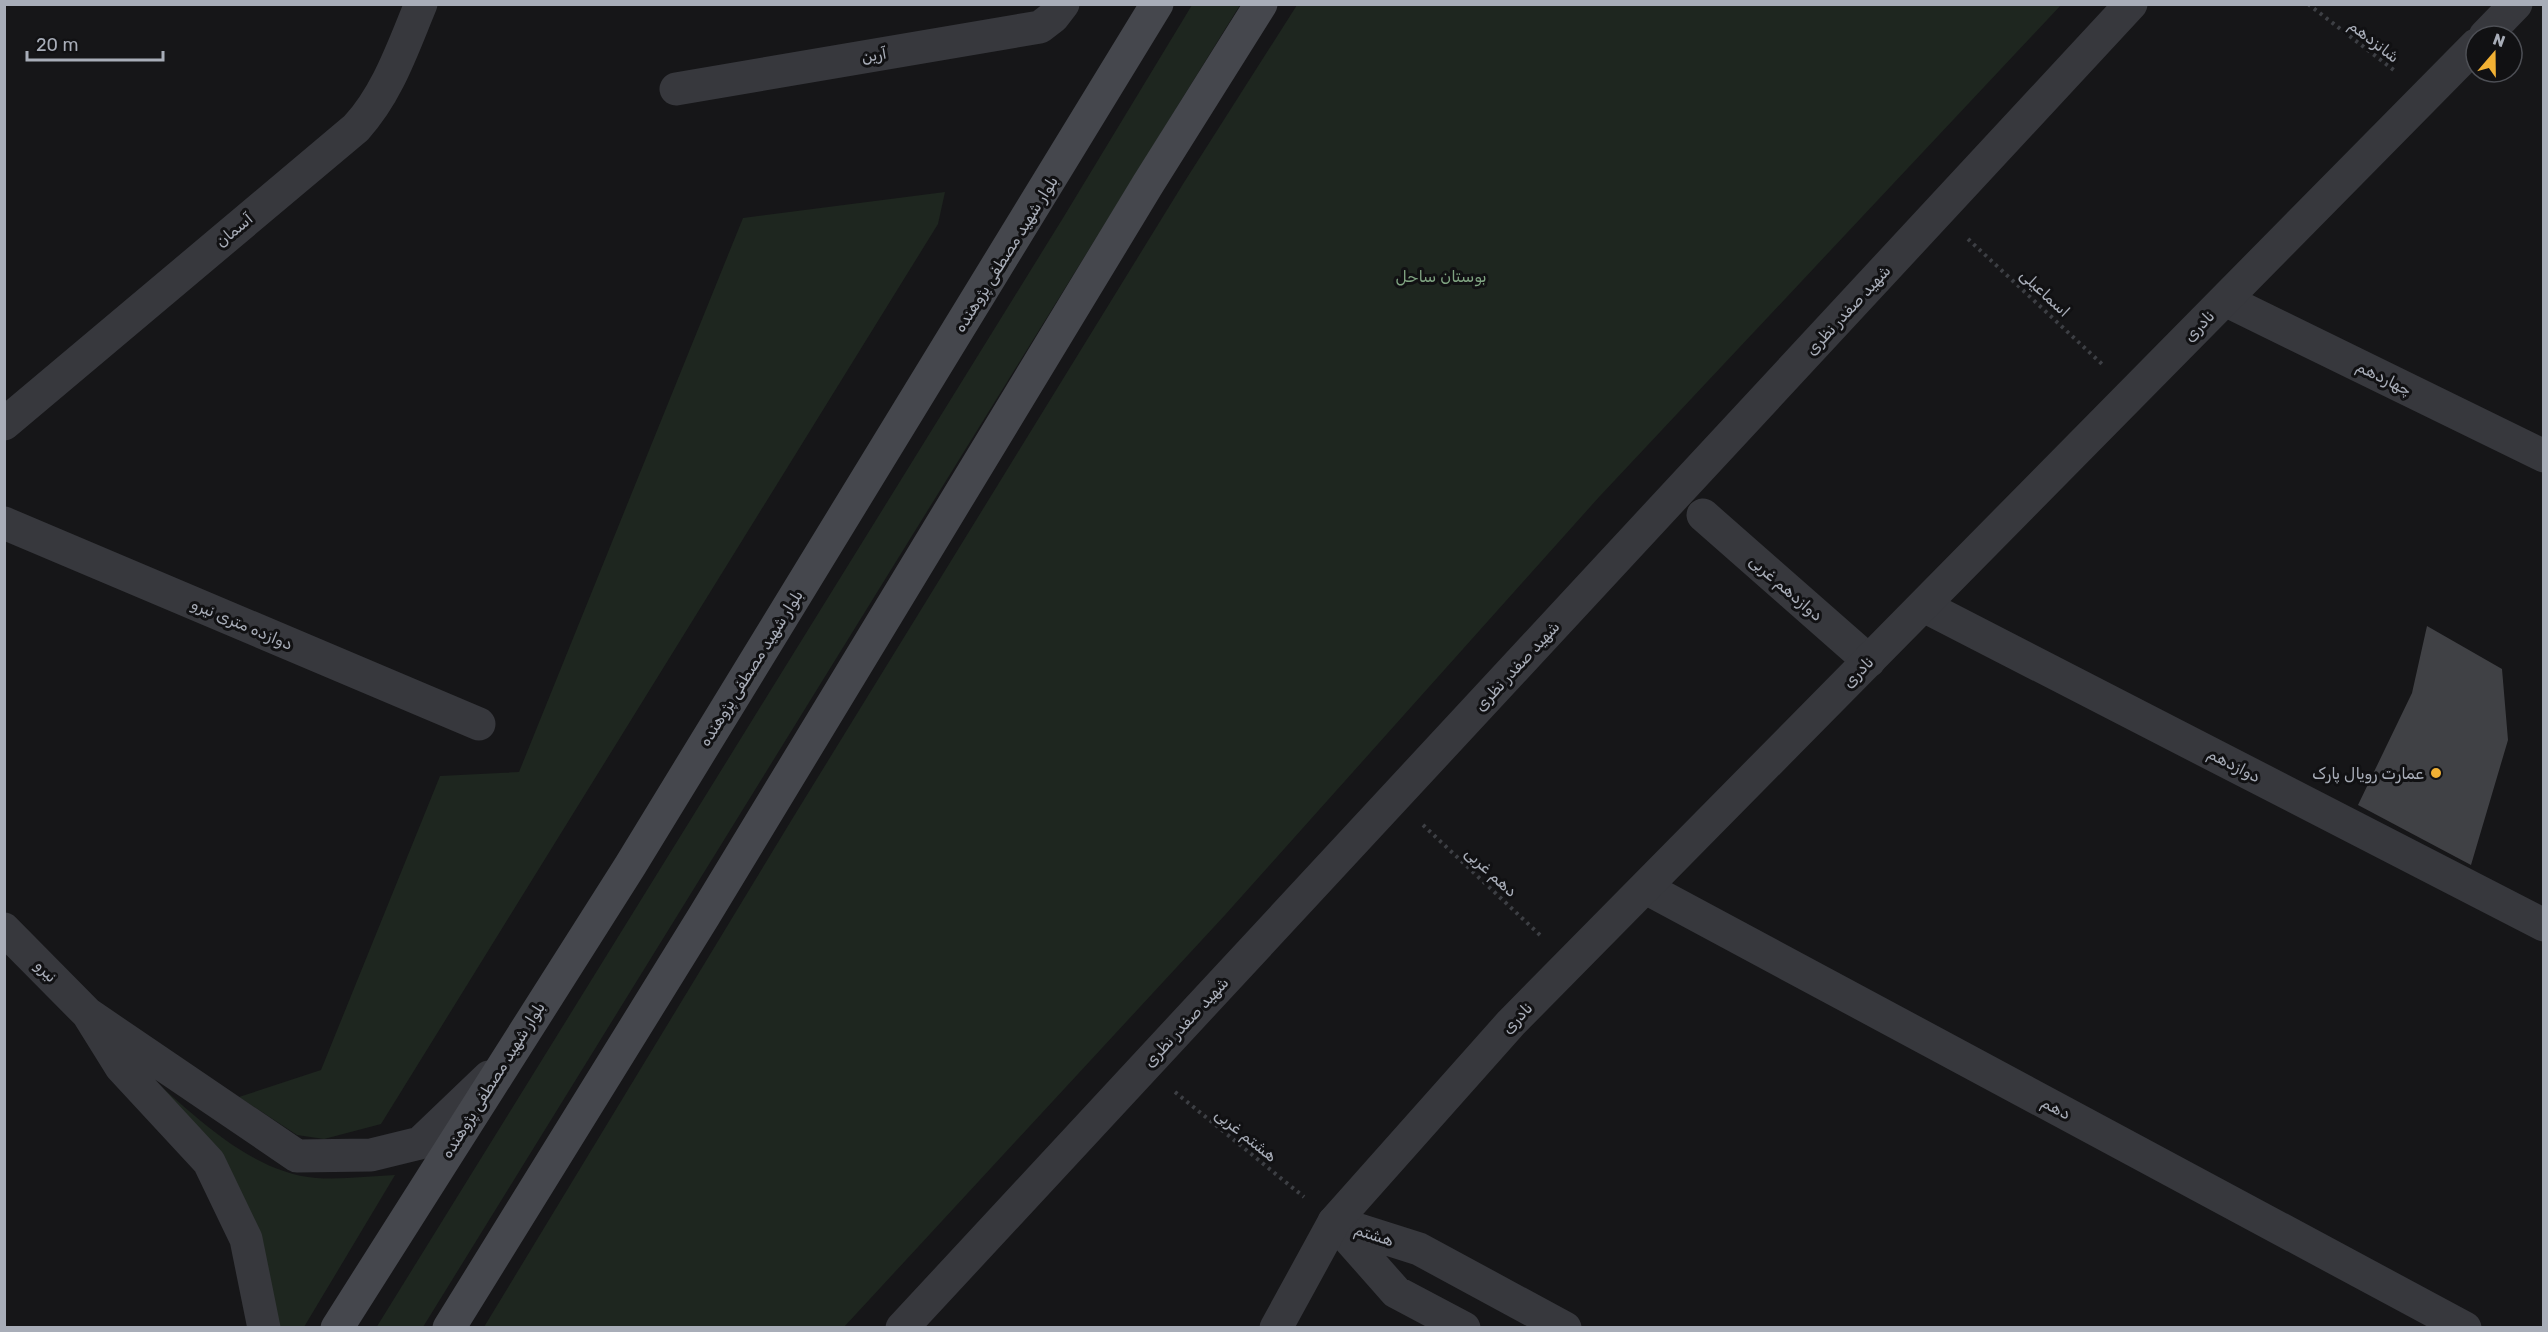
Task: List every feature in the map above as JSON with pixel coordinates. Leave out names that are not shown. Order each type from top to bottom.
[{"type":"main road","name":"بلوار شهید مصطفی پژوهنده","points":[[337,1328],[636,855],[1158,4]]},
{"type":"main road","points":[[449,1328],[716,896],[1148,184],[1261,4]]},
{"type":"street","name":"آسمان","points":[[4,424],[356,128],[372,110],[386,86],[422,4]]},
{"type":"street","name":"آرین","points":[[676,89],[1040,27],[1053,17],[1063,4]]},
{"type":"street","name":"شهید صفدر نظری","points":[[902,1328],[2131,4]]},
{"type":"street","points":[[2497,24],[2516,4]]},
{"type":"street","name":"نادری","points":[[1276,1328],[1334,1222],[1511,1023],[2464,57]]},
{"type":"street","name":"چهاردهم","points":[[2225,300],[2544,456]]},
{"type":"street","name":"دوازدهم غربی","points":[[1703,515],[1869,661]]},
{"type":"street","name":"دوازده متری نیرو","points":[[4,523],[479,724]]},
{"type":"street","name":"دوازدهم","points":[[1924,606],[2544,925]]},
{"type":"street","name":"دهم","points":[[1646,888],[2466,1328]]},
{"type":"street","name":"نیرو","points":[[4,928],[87,1014]]},
{"type":"street","points":[[87,1014],[297,1155],[370,1155],[420,1143],[501,1066]]},
{"type":"street","points":[[87,1014],[121,1067],[213,1169],[246,1239],[264,1328]]},
{"type":"street","name":"هشتم","points":[[1334,1222],[1396,1292],[1464,1328]]},
{"type":"street","name":"هشتم","points":[[1334,1222],[1419,1249],[1565,1328]]},
{"type":"path","name":"شانزدهم","points":[[2308,4],[2426,96]]},
{"type":"path","name":"اسماعیلی","points":[[1940,212],[2134,393]]},
{"type":"path","name":"دهم غربی","points":[[1394,798],[1571,964]]},
{"type":"path","name":"هشتم غربی","points":[[1144,1066],[1334,1222]]},
{"type":"green space","points":[[1192,5],[1240,5],[423,1327],[376,1328],[1063,218]]},
{"type":"green space","name":"بوستان ساحل","points":[[1297,5],[2061,5],[1599,497],[1225,915],[844,1327],[484,1327],[794,816],[1183,184]]},
{"type":"green space","points":[[945,192],[938,224],[381,1124],[324,1139],[297,1135],[239,1097],[321,1070],[440,776],[519,772],[743,218]]},
{"type":"green space","points":[[135,1063],[218,1135],[265,1164],[290,1173],[316,1178],[395,1175],[304,1327],[275,1327],[272,1300]]},
{"type":"building","name":"عمارت رویال پارک","points":[[2427,626],[2502,669],[2508,740],[2471,865],[2358,805],[2412,693]]},
{"type":"place","name":"عمارت رویال پارک","points":[[2436,773]]}]
